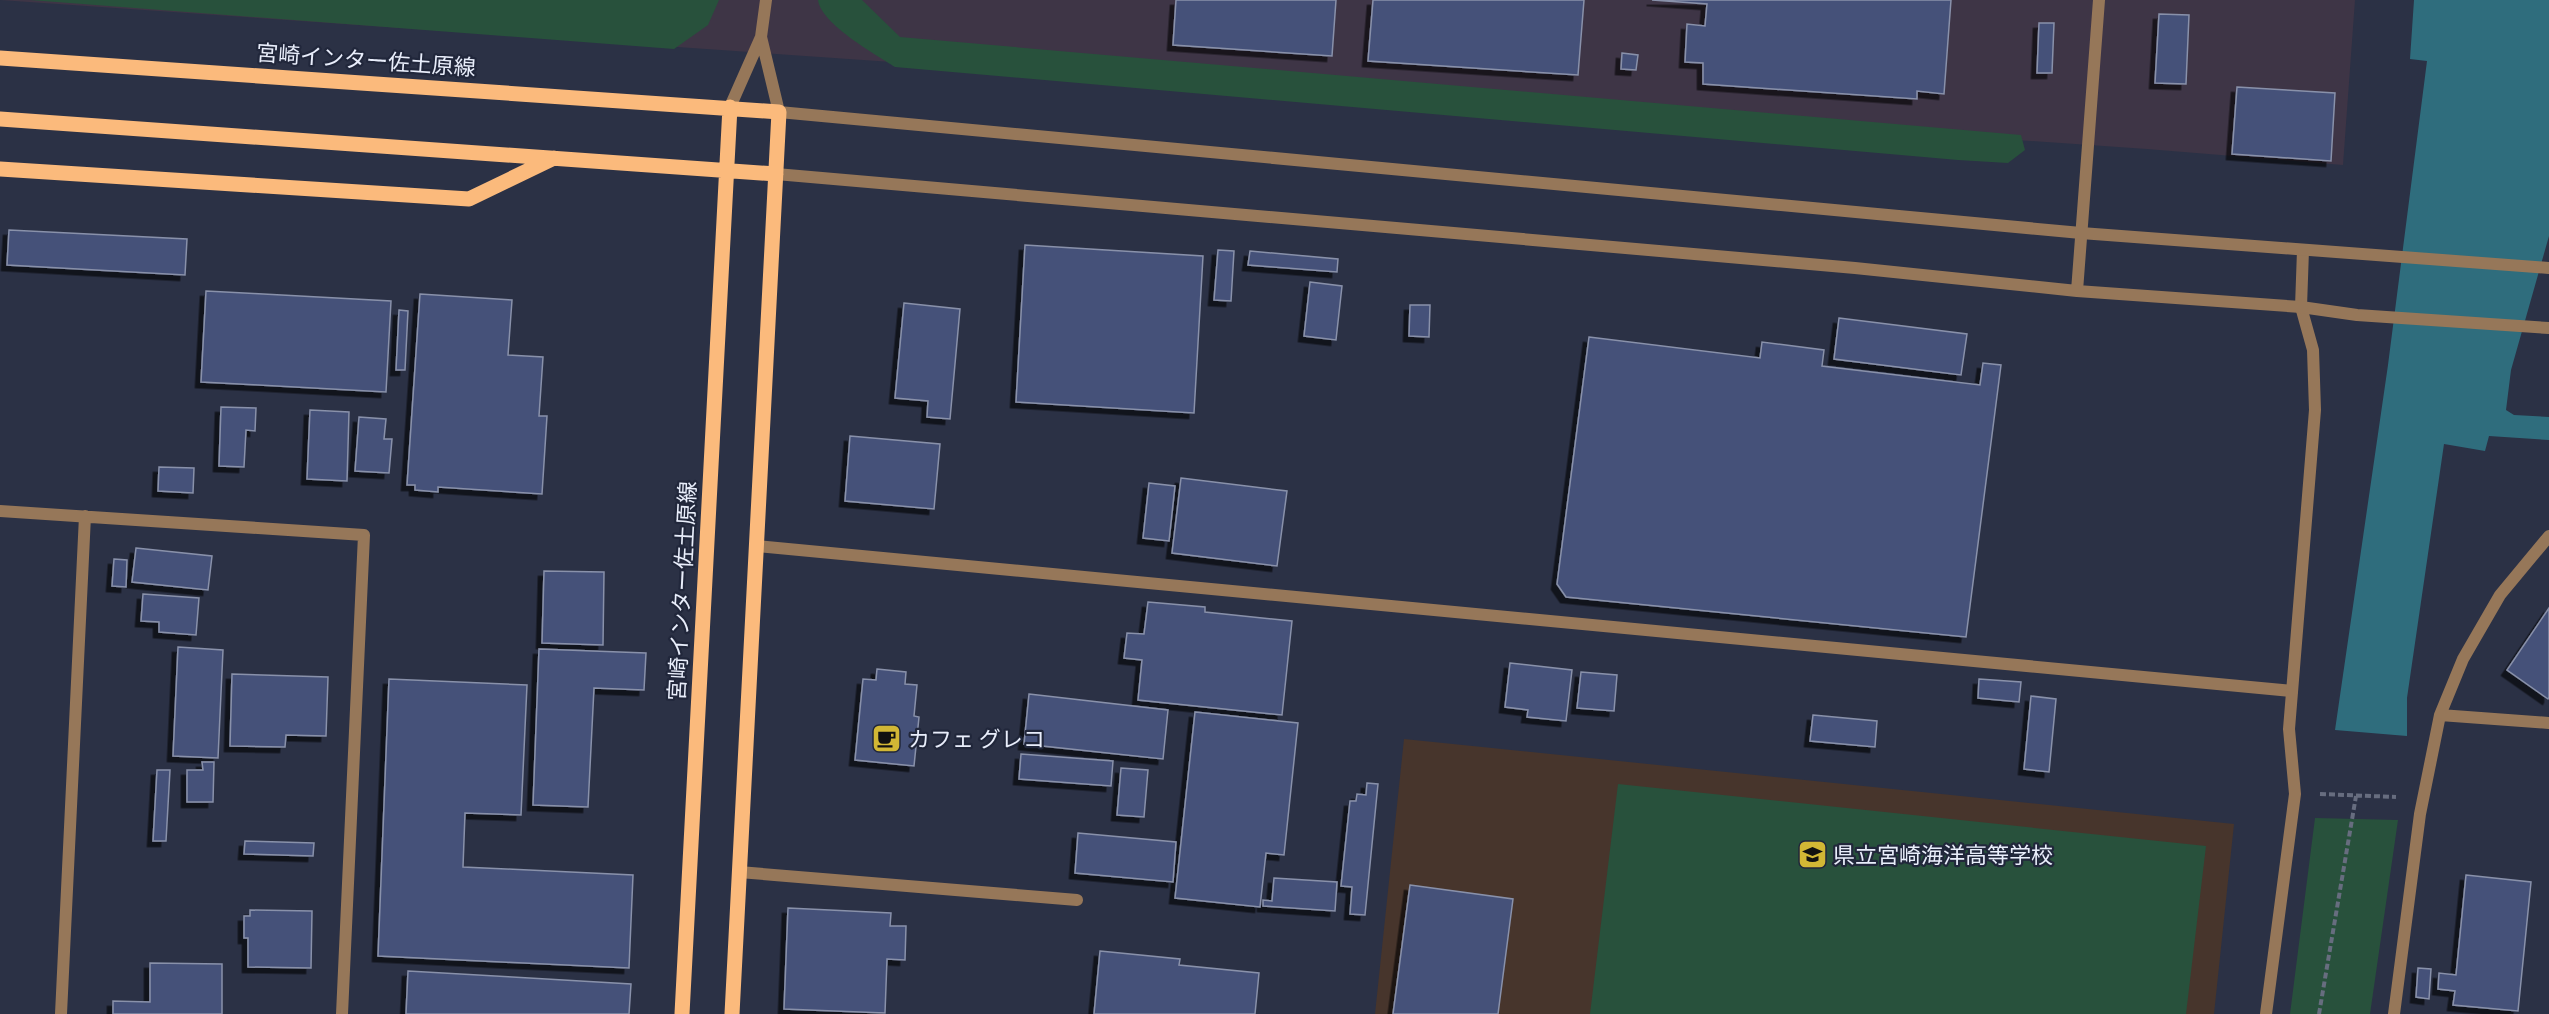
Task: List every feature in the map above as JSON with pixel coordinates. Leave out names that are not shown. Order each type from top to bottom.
[{"type":"main road","name":"宮崎インター佐土原線","points":[[0,58],[779,112]]},
{"type":"main road","name":"宮崎インター佐土原線","points":[[682,1014],[730,107]]},
{"type":"main road","points":[[732,1014],[779,112]]},
{"type":"main road","points":[[0,119],[776,174]]},
{"type":"main road","points":[[0,169],[470,199],[554,158]]},
{"type":"street","points":[[730,107],[761,37],[766,0]]},
{"type":"street","points":[[2077,291],[2099,0]]},
{"type":"street","points":[[761,37],[779,112],[2081,233],[2549,268]]},
{"type":"street","points":[[776,174],[1855,268],[2077,291],[2301,307],[2357,315],[2549,328]]},
{"type":"street","points":[[2266,1014],[2295,794],[2289,729],[2314,410],[2313,350],[2301,307],[2303,250]]},
{"type":"street","points":[[0,511],[364,535],[342,1014]]},
{"type":"street","points":[[61,1014],[86,516]]},
{"type":"street","points":[[2394,1014],[2423,798],[2440,715],[2463,659],[2500,595],[2549,536]]},
{"type":"street","points":[[756,546],[2292,692]]},
{"type":"street","points":[[2440,715],[2549,723]]},
{"type":"street","points":[[739,872],[1077,900]]},
{"type":"path","points":[[2295,794],[2423,798]]},
{"type":"path","points":[[2319,1014],[2356,796]]},
{"type":"shaded area","points":[[0,0],[2355,0],[2343,165],[2147,149]]},
{"type":"shaded area","name":"県立宮崎海洋高等学校","points":[[1404,739],[2234,824],[2214,1014],[1498,1014],[1513,899],[1410,885],[1393,1014],[1375,1014]]},
{"type":"green space","points":[[30,0],[719,0],[708,25],[674,49]]},
{"type":"green space","points":[[818,0],[862,0],[900,37],[2021,135],[2025,150],[2008,163],[1958,160],[895,67],[838,28],[828,19]]},
{"type":"green space","name":"県立宮崎海洋高等学校","points":[[1618,784],[2206,846],[2186,1014],[1590,1014]]},
{"type":"green space","points":[[2315,818],[2398,820],[2370,1014],[2290,1014]]},
{"type":"water","points":[[2414,0],[2549,0],[2549,236],[2511,370],[2506,410],[2514,415],[2549,417],[2549,440],[2489,436],[2485,451],[2444,444],[2407,698],[2407,736],[2335,730],[2388,365],[2427,61],[2410,59]]},
{"type":"building","points":[[1176,0],[1336,0],[1332,56],[1173,45]]},
{"type":"building","points":[[1373,0],[1584,0],[1578,75],[1368,61]]},
{"type":"building","points":[[1652,0],[1951,0],[1944,94],[1917,91],[1917,99],[1703,84],[1703,63],[1685,62],[1687,24],[1705,26],[1707,4]]},
{"type":"building","points":[[2159,14],[2189,15],[2186,84],[2155,83]]},
{"type":"building","points":[[2039,23],[2054,23],[2052,73],[2037,73]]},
{"type":"building","points":[[1622,53],[1638,55],[1636,70],[1621,69]]},
{"type":"building","points":[[2237,87],[2335,93],[2331,161],[2232,154]]},
{"type":"building","points":[[9,230],[187,239],[185,275],[7,265]]},
{"type":"building","points":[[1025,245],[1203,256],[1194,413],[1016,402]]},
{"type":"building","points":[[1218,250],[1234,251],[1231,301],[1214,300]]},
{"type":"building","points":[[1250,251],[1338,259],[1337,272],[1248,265]]},
{"type":"building","points":[[1310,282],[1342,286],[1336,340],[1304,336]]},
{"type":"building","points":[[206,291],[391,301],[386,392],[201,382]]},
{"type":"building","points":[[420,294],[512,300],[508,355],[543,357],[539,416],[547,416],[542,494],[438,487],[438,492],[415,490],[415,485],[407,485]]},
{"type":"building","points":[[904,303],[960,309],[950,419],[927,417],[928,401],[895,398]]},
{"type":"building","points":[[1410,305],[1430,305],[1429,337],[1409,336]]},
{"type":"building","points":[[399,310],[408,311],[405,370],[396,370]]},
{"type":"building","points":[[1839,318],[1967,334],[1961,375],[1834,359]]},
{"type":"building","points":[[1589,337],[1760,358],[1762,342],[1824,350],[1822,366],[1980,385],[1983,363],[2001,365],[1966,637],[1566,597],[1557,584]]},
{"type":"building","points":[[221,407],[256,408],[255,431],[246,430],[244,467],[219,466]]},
{"type":"building","points":[[310,410],[349,412],[347,481],[307,479]]},
{"type":"building","points":[[359,417],[386,419],[384,439],[392,439],[389,473],[355,471]]},
{"type":"building","points":[[850,436],[940,444],[934,509],[845,501]]},
{"type":"building","points":[[159,467],[194,468],[193,493],[158,491]]},
{"type":"building","points":[[1181,478],[1287,491],[1277,566],[1172,553]]},
{"type":"building","points":[[1149,483],[1175,486],[1169,541],[1143,538]]},
{"type":"building","points":[[136,548],[212,556],[208,590],[132,582]]},
{"type":"building","points":[[114,559],[127,560],[126,587],[112,586]]},
{"type":"building","points":[[544,571],[604,572],[603,645],[542,643]]},
{"type":"building","points":[[143,594],[199,598],[196,635],[159,632],[159,622],[141,621]]},
{"type":"building","points":[[1148,602],[1205,607],[1205,612],[1292,621],[1282,715],[1138,700],[1142,660],[1124,658],[1127,633],[1144,634]]},
{"type":"building","points":[[2549,608],[2549,697],[2548,699],[2507,670]]},
{"type":"building","points":[[178,647],[223,650],[218,758],[173,756]]},
{"type":"building","points":[[539,649],[646,653],[644,690],[594,688],[588,807],[533,805]]},
{"type":"building","points":[[1510,663],[1572,670],[1566,721],[1527,717],[1528,710],[1505,707]]},
{"type":"building","name":"カフェ グレコ","points":[[877,669],[906,672],[905,684],[917,685],[914,716],[919,717],[914,766],[855,760],[863,679],[876,680]]},
{"type":"building","points":[[1581,672],[1617,675],[1614,711],[1577,708]]},
{"type":"building","points":[[232,674],[328,677],[326,736],[286,735],[285,747],[230,746]]},
{"type":"building","points":[[389,679],[527,685],[521,815],[465,813],[463,867],[633,875],[629,968],[378,956]]},
{"type":"building","points":[[1979,679],[2021,682],[2019,702],[1978,698]]},
{"type":"building","points":[[1029,694],[1168,710],[1163,759],[1024,744]]},
{"type":"building","points":[[2031,696],[2056,699],[2049,772],[2024,769]]},
{"type":"building","points":[[1195,712],[1298,723],[1284,855],[1266,853],[1260,907],[1175,898]]},
{"type":"building","points":[[1813,715],[1877,721],[1875,747],[1810,741]]},
{"type":"building","points":[[1021,754],[1113,761],[1111,786],[1019,779]]},
{"type":"building","points":[[202,762],[214,762],[213,802],[187,802],[187,770],[203,770]]},
{"type":"building","points":[[1121,768],[1148,770],[1144,817],[1117,815]]},
{"type":"building","points":[[157,770],[170,770],[166,841],[153,841]]},
{"type":"building","points":[[1367,783],[1378,784],[1365,915],[1350,914],[1352,887],[1341,886],[1350,801],[1356,801],[1357,794],[1366,795]]},
{"type":"building","points":[[1078,833],[1176,842],[1173,882],[1075,873]]},
{"type":"building","points":[[245,841],[314,843],[313,856],[244,854]]},
{"type":"building","points":[[2466,875],[2531,882],[2518,1011],[2453,1005],[2455,991],[2438,989],[2439,973],[2456,975]]},
{"type":"building","points":[[1274,878],[1337,882],[1335,911],[1263,906],[1263,900],[1272,901]]},
{"type":"building","points":[[1410,885],[1513,899],[1498,1014],[1393,1014]]},
{"type":"building","points":[[788,908],[891,913],[890,926],[906,926],[905,960],[887,959],[885,1013],[784,1009]]},
{"type":"building","points":[[250,910],[312,911],[311,968],[248,967],[248,938],[244,938],[244,916],[250,916]]},
{"type":"building","points":[[1100,951],[1180,959],[1179,965],[1259,973],[1255,1014],[1094,1014]]},
{"type":"building","points":[[150,963],[222,964],[222,1014],[113,1014],[113,1001],[150,1002]]},
{"type":"building","points":[[2418,968],[2431,969],[2429,999],[2416,997]]},
{"type":"building","points":[[408,971],[631,984],[629,1014],[406,1014]]},
{"type":"place","name":"カフェ グレコ","points":[[887,739]]},
{"type":"place","name":"県立宮崎海洋高等学校","points":[[1812,855]]}]
